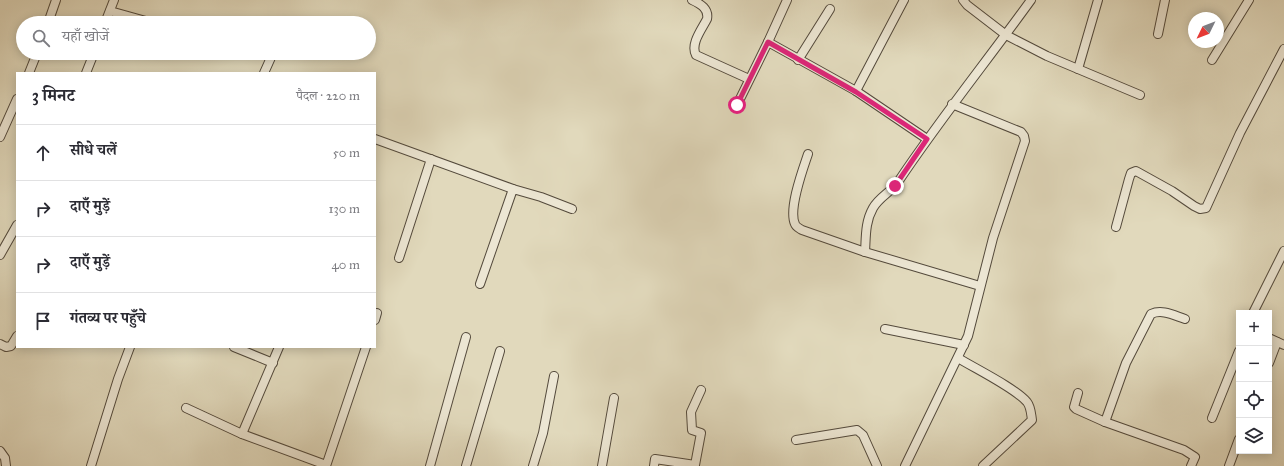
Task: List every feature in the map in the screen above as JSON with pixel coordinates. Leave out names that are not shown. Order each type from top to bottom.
[{"type":"street","points":[[50,16],[56,0]]},
{"type":"street","points":[[108,16],[114,0]]},
{"type":"street","points":[[692,0],[706,9],[708,15],[694,45],[693,50],[696,55],[750,79]]},
{"type":"street","points":[[737,105],[787,0]]},
{"type":"street","points":[[856,92],[904,0]]},
{"type":"street","points":[[963,0],[1006,35],[1047,56],[1140,95]]},
{"type":"street","points":[[865,252],[866,224],[877,200],[895,186],[952,104],[1006,35],[1031,0]]},
{"type":"street","points":[[1078,69],[1098,0]]},
{"type":"street","points":[[1158,34],[1165,0]]},
{"type":"street","points":[[1212,60],[1249,0]]},
{"type":"street","points":[[798,60],[830,9]]},
{"type":"street","points":[[110,11],[128,16]]},
{"type":"street","points":[[768,42],[856,92],[927,139]]},
{"type":"street","points":[[1116,227],[1128,179],[1131,173],[1136,171],[1172,191],[1194,206],[1200,209],[1206,208],[1240,133],[1284,49]]},
{"type":"street","points":[[29,72],[34,60]]},
{"type":"street","points":[[86,72],[91,60]]},
{"type":"street","points":[[264,72],[270,60]]},
{"type":"street","points":[[0,138],[16,101]]},
{"type":"street","points":[[905,466],[968,336],[993,238],[1025,141],[1021,132],[952,104]]},
{"type":"street","points":[[376,139],[572,209]]},
{"type":"street","points":[[808,154],[793,208],[795,225],[802,230],[865,252],[980,286]]},
{"type":"street","points":[[399,258],[431,159]]},
{"type":"street","points":[[480,284],[513,189]]},
{"type":"street","points":[[0,255],[16,227]]},
{"type":"street","points":[[1255,310],[1284,252]]},
{"type":"street","points":[[1105,422],[1126,363],[1151,314],[1162,312],[1185,319]]},
{"type":"street","points":[[885,330],[964,345]]},
{"type":"street","points":[[431,466],[466,337]]},
{"type":"street","points":[[0,344],[6,347],[11,346],[16,338]]},
{"type":"street","points":[[1272,340],[1281,344],[1272,358]]},
{"type":"street","points":[[91,466],[118,379],[130,348]]},
{"type":"street","points":[[236,348],[273,363]]},
{"type":"street","points":[[242,434],[279,348]]},
{"type":"street","points":[[186,408],[242,434],[326,465],[366,348]]},
{"type":"street","points":[[466,466],[500,351]]},
{"type":"street","points":[[958,358],[1013,391],[1027,403],[1030,411],[1032,420],[983,466]]},
{"type":"street","points":[[1212,418],[1236,358]]},
{"type":"street","points":[[533,466],[542,433],[554,376]]},
{"type":"street","points":[[654,466],[656,460],[695,465],[700,433],[692,430],[691,412],[701,390]]},
{"type":"street","points":[[1078,393],[1074,407],[1082,413],[1184,450],[1195,457],[1191,466]]},
{"type":"street","points":[[602,466],[614,398]]},
{"type":"street","points":[[796,440],[857,430],[863,435],[877,466]]},
{"type":"street","points":[[1229,466],[1236,448]]},
{"type":"street","points":[[0,451],[5,458],[6,466]]},
{"type":"route","points":[[737,105],[768,42],[856,92],[927,139],[895,186]]}]
